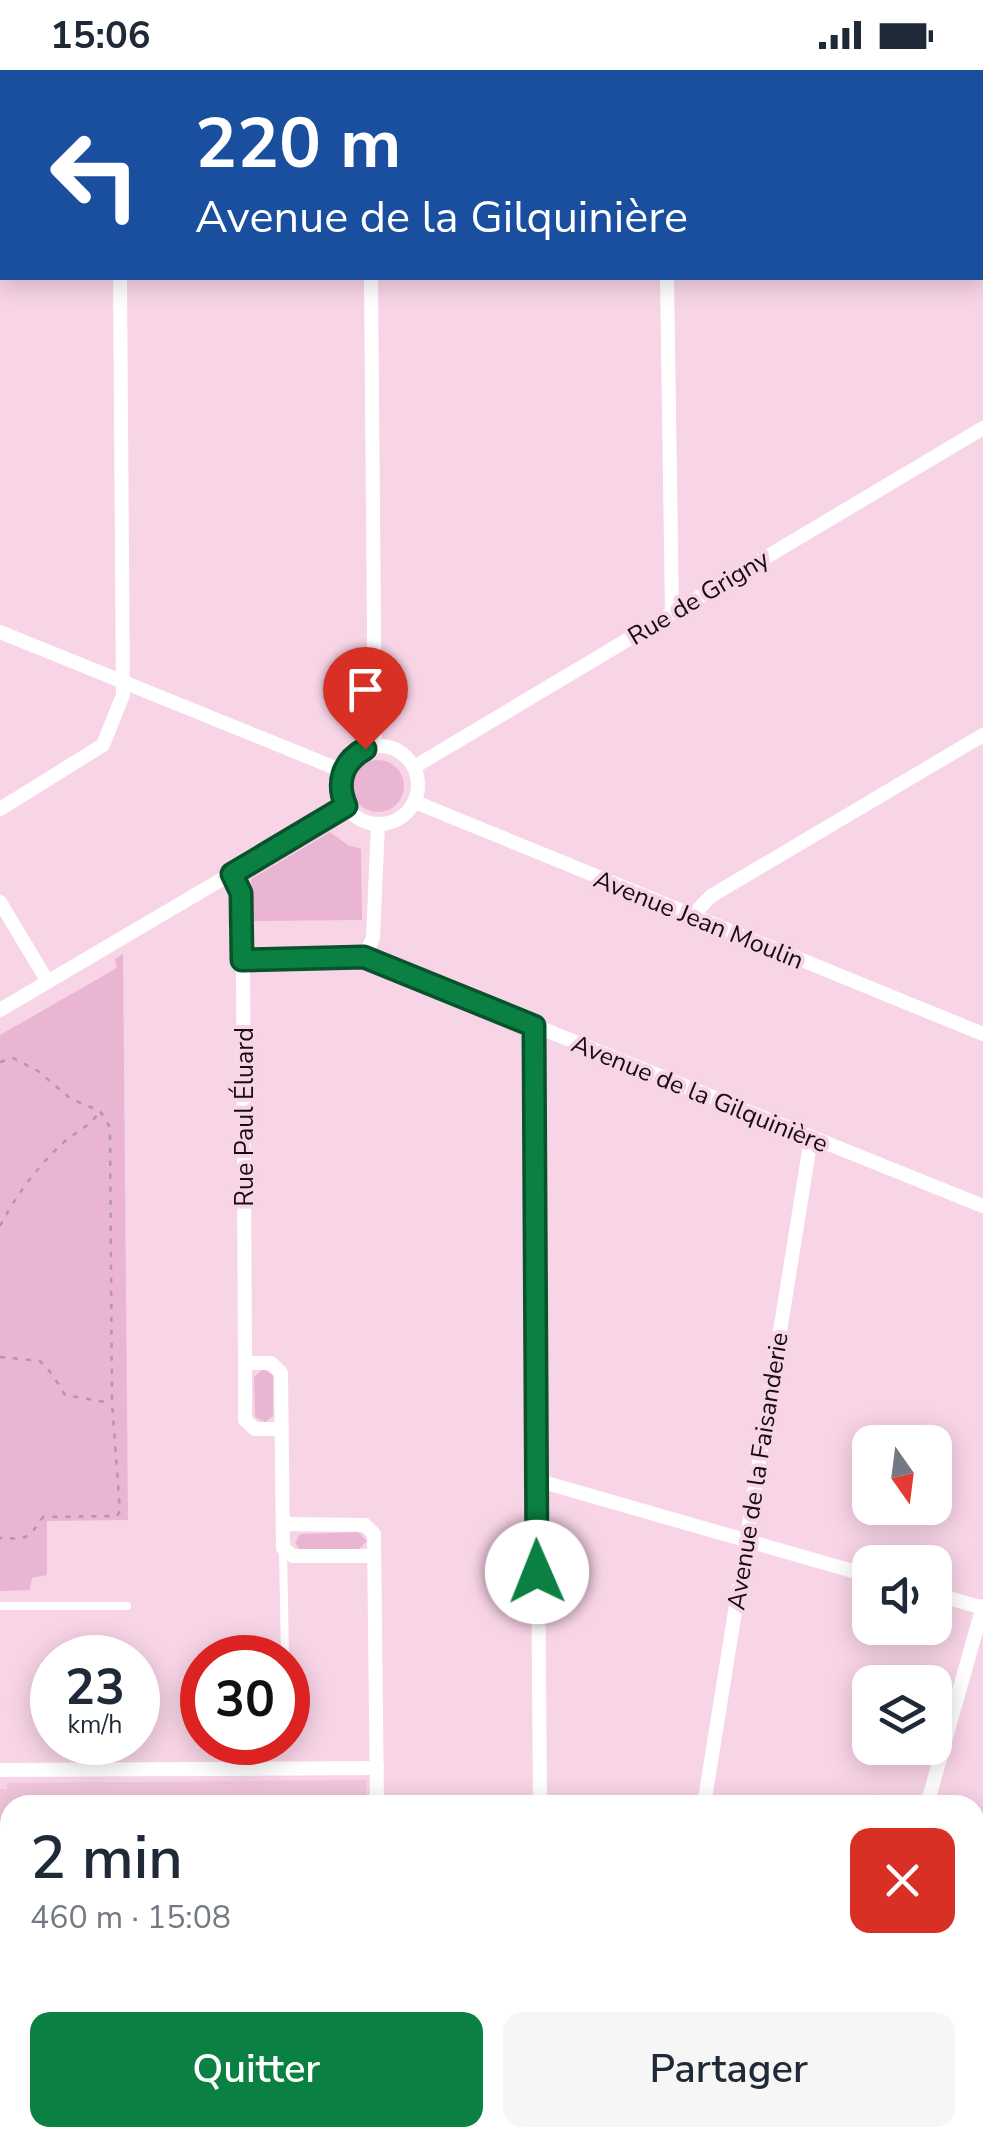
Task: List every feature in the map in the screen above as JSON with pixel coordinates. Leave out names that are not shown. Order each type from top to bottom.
[{"type":"street","points":[[0,808],[103,744],[122,696],[120,280]]},
{"type":"street","points":[[371,280],[375,746]]},
{"type":"street","points":[[667,280],[672,612]]},
{"type":"street","name":"Rue de Grigny","points":[[414,767],[983,428]]},
{"type":"street","points":[[0,632],[343,771]]},
{"type":"street","points":[[692,916],[711,896],[983,734]]},
{"type":"street","points":[[375,746],[398,751],[414,767],[418,790],[414,802],[400,818],[378,824],[354,816],[346,806],[341,795],[343,771],[356,754],[375,746]]},
{"type":"street","name":"Avenue Jean Moulin","points":[[414,802],[983,1034]]},
{"type":"street","points":[[0,1010],[346,806]]},
{"type":"street","points":[[364,957],[373,938],[378,824]]},
{"type":"street","name":"Rue Paul Éluard","points":[[232,874],[241,893],[245,1420],[255,1429],[282,1429]]},
{"type":"street","points":[[0,902],[48,982]]},
{"type":"street","name":"Avenue de la Gilquinière","points":[[242,960],[364,957],[983,1206]]},
{"type":"street","points":[[534,1026],[540,1795]]},
{"type":"street","name":"Avenue de la Faisanderie","points":[[706,1795],[811,1138]]},
{"type":"street","points":[[245,1363],[271,1363],[280,1374],[284,1548],[293,1556],[374,1556]]},
{"type":"street","points":[[536,1480],[852,1571]]},
{"type":"street","points":[[283,1524],[365,1525],[374,1534],[377,1795]]},
{"type":"street","points":[[930,1795],[983,1607],[952,1599]]},
{"type":"street","points":[[0,1770],[377,1768]]},
{"type":"lane","points":[[284,1548],[285,1635]]},
{"type":"lane","points":[[0,1606],[127,1606]]},
{"type":"path","points":[[0,1062],[12,1058],[38,1072],[71,1099],[100,1112],[110,1127],[112,1403],[120,1511],[117,1516],[43,1518],[34,1534],[25,1539],[0,1538]]},
{"type":"path","points":[[0,1226],[43,1162],[100,1112]]},
{"type":"path","points":[[0,1358],[40,1361],[65,1395],[112,1403]]},
{"type":"shaded area","points":[[378,760],[397,767],[404,786],[397,805],[378,812],[359,805],[352,786],[359,767]]},
{"type":"shaded area","points":[[330,832],[361,849],[362,920],[251,921],[251,879]]},
{"type":"shaded area","points":[[123,954],[128,1520],[47,1521],[47,1575],[32,1578],[30,1590],[0,1591],[0,1035],[117,968],[115,959]]},
{"type":"shaded area","points":[[263,1369],[273,1375],[273,1416],[265,1422],[255,1417],[254,1377]]},
{"type":"shaded area","points":[[358,1532],[367,1541],[359,1549],[301,1551],[295,1543],[300,1534]]},
{"type":"shaded area","points":[[366,1780],[367,1795],[0,1795],[0,1789],[7,1789],[7,1783]]},
{"type":"route","points":[[365,749],[343,771],[341,795],[346,806],[232,874],[241,893],[242,960],[364,957],[534,1026],[537,1572]]}]
